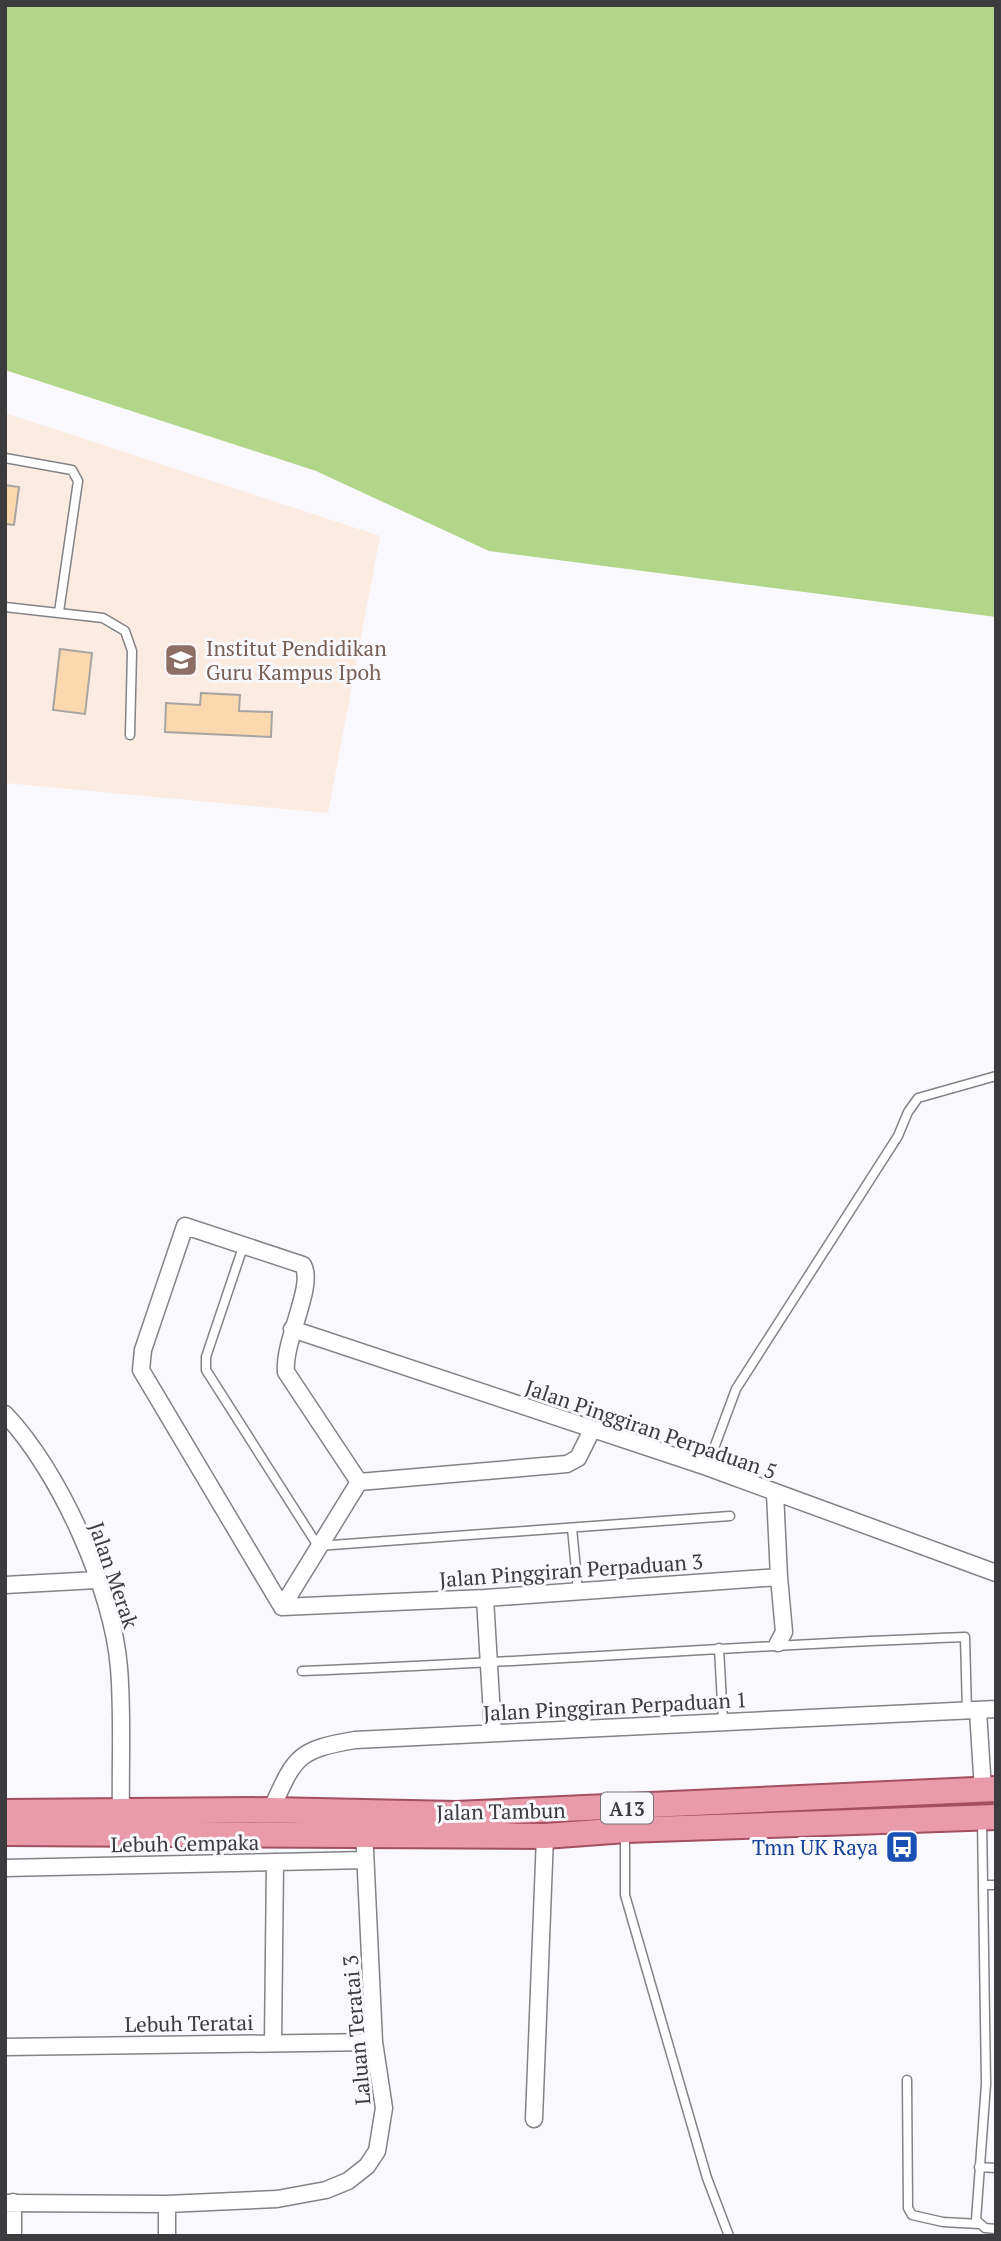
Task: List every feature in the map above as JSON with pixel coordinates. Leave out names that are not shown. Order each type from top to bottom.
[{"type":"main road","name":"Jalan Tambun","points":[[5,1833],[364,1824],[502,1812],[794,1800],[990,1804]]},
{"type":"main road","name":"Jalan Tambun","points":[[5,1812],[271,1810],[364,1824],[545,1836],[990,1804]]},
{"type":"main road","points":[[502,1812],[609,1813],[620,1817],[626,1830],[638,1816],[685,1805]]},
{"type":"street","points":[[188,1225],[303,1265],[308,1282],[292,1329],[285,1362],[290,1383],[359,1482],[282,1607],[141,1370],[140,1361],[183,1227],[188,1225]]},
{"type":"street","name":"Jalan Pinggiran Perpaduan 5","points":[[292,1329],[707,1467],[996,1573]]},
{"type":"street","name":"Jalan Merak","points":[[5,1414],[43,1460],[61,1492],[97,1580],[113,1628],[119,1668],[121,1813]]},
{"type":"street","points":[[359,1482],[567,1464],[578,1458],[592,1430]]},
{"type":"street","points":[[775,1493],[784,1632],[778,1643]]},
{"type":"street","name":"Jalan Pinggiran Perpaduan 3","points":[[282,1607],[485,1598],[779,1577]]},
{"type":"street","points":[[5,1585],[97,1580]]},
{"type":"street","points":[[485,1598],[493,1733]]},
{"type":"street","name":"Jalan Pinggiran Perpaduan 1","points":[[271,1810],[294,1763],[308,1751],[319,1746],[355,1740],[996,1709]]},
{"type":"street","points":[[972,1712],[990,1804]]},
{"type":"street","name":"Laluan Teratai 3","points":[[9,2202],[167,2204],[277,2199],[326,2190],[348,2181],[367,2166],[377,2151],[384,2108],[374,2042],[364,1824]]},
{"type":"street","points":[[534,2119],[545,1836]]},
{"type":"street","name":"Lebuh Cempaka","points":[[5,1868],[365,1860]]},
{"type":"street","points":[[273,2043],[275,1862]]},
{"type":"street","name":"Lebuh Teratai","points":[[5,2047],[374,2042]]},
{"type":"street","points":[[9,2202],[13,2236]]},
{"type":"street","points":[[167,2204],[167,2236]]},
{"type":"lane","points":[[5,458],[72,470],[78,481],[58,612]]},
{"type":"lane","points":[[5,607],[103,618],[125,631],[132,651],[130,735]]},
{"type":"lane","points":[[707,1467],[736,1390],[898,1136],[918,1098],[996,1076]]},
{"type":"lane","points":[[244,1244],[206,1357],[206,1370],[318,1546],[730,1516]]},
{"type":"lane","points":[[572,1528],[578,1591]]},
{"type":"lane","points":[[302,1671],[487,1664],[778,1643],[965,1637],[972,1712]]},
{"type":"lane","points":[[719,1648],[723,1721]]},
{"type":"lane","points":[[979,2224],[976,2220],[986,2084],[983,1885],[990,1804]]},
{"type":"lane","points":[[626,1830],[625,1895],[707,2178],[729,2236]]},
{"type":"lane","points":[[983,1885],[996,1885]]},
{"type":"lane","points":[[907,2080],[908,2208],[912,2216],[943,2222],[979,2224],[996,2229]]},
{"type":"lane","points":[[986,2084],[996,2086]]},
{"type":"lane","points":[[979,2167],[996,2168]]},
{"type":"shaded area","name":"Institut Pendidikan Guru Kampus Ipoh","points":[[5,413],[380,536],[328,813],[5,783]]},
{"type":"green space","points":[[5,5],[996,5],[996,617],[489,551],[316,471],[5,370]]},
{"type":"building","points":[[5,485],[19,487],[14,525],[5,524]]},
{"type":"building","points":[[60,649],[92,653],[85,714],[53,710]]},
{"type":"building","points":[[201,693],[240,695],[239,711],[272,712],[271,737],[165,732],[166,703],[200,705]]},
{"type":"place","name":"Institut Pendidikan Guru Kampus Ipoh","points":[[181,660]]},
{"type":"place","name":"Tmn UK Raya","points":[[902,1847]]}]
